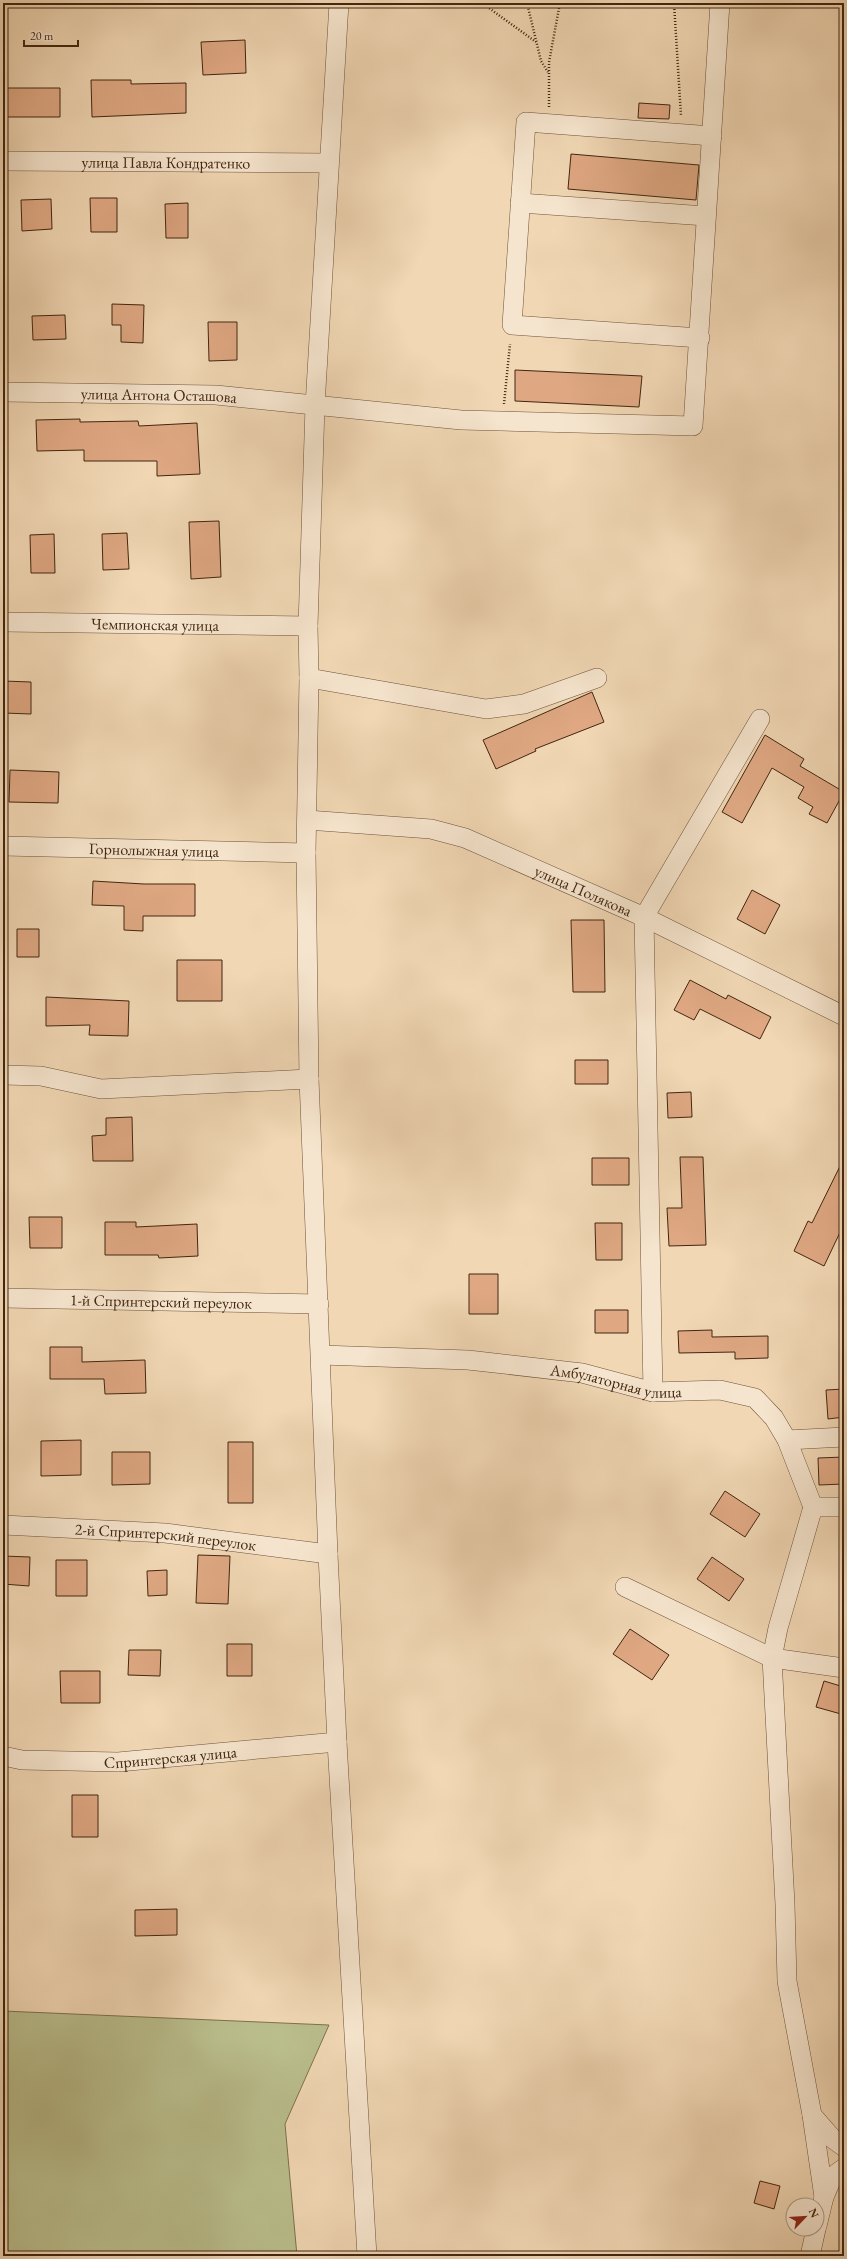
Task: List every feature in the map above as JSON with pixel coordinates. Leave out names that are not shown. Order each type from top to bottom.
[{"type":"street","points":[[339,3],[315,406],[308,626],[310,678],[308,820],[306,853],[309,1079],[320,1304],[328,1554],[337,1742],[367,2256]]},
{"type":"street","points":[[712,136],[549,125],[526,122],[512,325],[700,338],[706,216],[712,136],[720,3]]},
{"type":"street","name":"улица Павла Кондратенко","points":[[3,161],[329,163]]},
{"type":"street","points":[[520,203],[706,216]]},
{"type":"street","name":"улица Антона Осташова","points":[[3,392],[216,395],[462,420],[693,426],[700,338]]},
{"type":"street","name":"Чемпионская улица","points":[[3,622],[308,626]]},
{"type":"street","points":[[310,678],[486,709],[524,704],[597,678]]},
{"type":"street","points":[[653,1392],[644,917],[760,719]]},
{"type":"street","name":"улица Полякова","points":[[308,820],[430,828],[465,838],[644,917],[844,1016]]},
{"type":"street","name":"Горнолыжная улица","points":[[3,846],[306,853]]},
{"type":"street","points":[[3,1075],[41,1076],[101,1089],[309,1079]]},
{"type":"street","name":"1-й Спринтерский переулок","points":[[3,1298],[320,1304]]},
{"type":"street","name":"Амбулаторная улица","points":[[321,1355],[476,1361],[582,1373],[653,1392],[720,1390],[755,1398],[774,1418],[787,1440],[813,1507]]},
{"type":"street","points":[[787,1440],[844,1437]]},
{"type":"street","points":[[824,2196],[812,2115],[787,1981],[785,1904],[772,1658],[778,1628],[813,1507],[844,1506]]},
{"type":"street","name":"2-й Спринтерский переулок","points":[[3,1525],[165,1533],[328,1554]]},
{"type":"street","points":[[625,1587],[772,1658],[844,1668]]},
{"type":"street","name":"Спринтерская улица","points":[[3,1756],[22,1760],[118,1762],[337,1742]]},
{"type":"street","points":[[812,2115],[833,2139],[844,2147]]},
{"type":"street","points":[[824,2196],[833,2176],[844,2168]]},
{"type":"street","points":[[810,2256],[814,2237]]},
{"type":"path","points":[[482,3],[536,42]]},
{"type":"path","points":[[526,3],[540,61],[549,74]]},
{"type":"path","points":[[549,125],[549,74],[560,3]]},
{"type":"path","points":[[674,3],[682,134]]},
{"type":"path","points":[[502,421],[512,325]]},
{"type":"green space","points":[[3,2011],[329,2025],[285,2124],[297,2256],[3,2256]]},
{"type":"building","points":[[245,40],[246,73],[203,75],[201,42]]},
{"type":"building","points":[[91,80],[131,80],[131,84],[186,83],[186,113],[92,117]]},
{"type":"building","points":[[3,88],[60,88],[60,117],[3,117]]},
{"type":"building","points":[[639,103],[670,105],[669,119],[638,118]]},
{"type":"building","points":[[571,154],[699,165],[696,200],[568,189]]},
{"type":"building","points":[[90,198],[117,198],[117,232],[91,232]]},
{"type":"building","points":[[51,199],[52,229],[22,231],[21,200]]},
{"type":"building","points":[[188,203],[188,238],[166,238],[165,204]]},
{"type":"building","points":[[112,304],[144,305],[143,343],[121,342],[121,325],[112,325]]},
{"type":"building","points":[[65,315],[66,339],[33,340],[32,316]]},
{"type":"building","points":[[208,322],[237,322],[237,360],[209,361]]},
{"type":"building","points":[[515,370],[642,376],[639,407],[515,401]]},
{"type":"building","points":[[80,419],[80,422],[138,421],[139,426],[197,423],[200,474],[157,476],[157,461],[84,461],[84,450],[37,451],[36,420]]},
{"type":"building","points":[[219,521],[221,577],[191,579],[189,522]]},
{"type":"building","points":[[127,533],[129,569],[103,570],[102,534]]},
{"type":"building","points":[[54,534],[55,573],[31,573],[30,535]]},
{"type":"building","points":[[3,681],[31,682],[31,714],[3,713]]},
{"type":"building","points":[[592,692],[604,722],[535,749],[536,751],[496,769],[483,740]]},
{"type":"building","points":[[765,735],[804,759],[800,766],[844,792],[827,823],[809,814],[813,807],[798,798],[804,787],[772,768],[742,823],[722,812]]},
{"type":"building","points":[[10,770],[59,772],[58,803],[9,802]]},
{"type":"building","points":[[93,881],[144,884],[195,884],[195,916],[143,916],[143,931],[124,930],[124,906],[92,905]]},
{"type":"building","points":[[752,890],[780,905],[765,934],[737,919]]},
{"type":"building","points":[[571,920],[604,920],[605,992],[573,992]]},
{"type":"building","points":[[17,929],[39,929],[39,957],[17,957]]},
{"type":"building","points":[[177,960],[222,960],[222,1001],[177,1001]]},
{"type":"building","points":[[690,980],[726,999],[728,995],[771,1017],[760,1039],[700,1009],[694,1020],[674,1010]]},
{"type":"building","points":[[46,997],[129,1001],[128,1036],[89,1035],[90,1025],[46,1026]]},
{"type":"building","points":[[575,1060],[608,1060],[608,1084],[575,1084]]},
{"type":"building","points":[[691,1092],[692,1117],[668,1118],[667,1093]]},
{"type":"building","points":[[132,1117],[133,1161],[93,1161],[92,1136],[106,1135],[106,1118]]},
{"type":"building","points":[[680,1157],[703,1157],[706,1245],[669,1246],[667,1208],[682,1208]]},
{"type":"building","points":[[592,1158],[629,1158],[629,1185],[592,1185]]},
{"type":"building","points":[[844,1158],[844,1224],[824,1266],[794,1251],[808,1221],[812,1223]]},
{"type":"building","points":[[29,1217],[62,1217],[62,1248],[30,1248]]},
{"type":"building","points":[[105,1222],[136,1222],[136,1227],[197,1224],[198,1256],[159,1258],[158,1255],[105,1255]]},
{"type":"building","points":[[595,1223],[622,1223],[622,1260],[596,1260]]},
{"type":"building","points":[[469,1274],[498,1274],[498,1314],[469,1314]]},
{"type":"building","points":[[595,1310],[628,1310],[628,1333],[595,1333]]},
{"type":"building","points":[[712,1330],[712,1337],[768,1336],[768,1358],[735,1359],[735,1352],[679,1353],[678,1331]]},
{"type":"building","points":[[50,1347],[82,1347],[82,1362],[145,1360],[146,1393],[105,1394],[104,1379],[50,1379]]},
{"type":"building","points":[[844,1389],[844,1417],[828,1419],[826,1390]]},
{"type":"building","points":[[81,1440],[81,1475],[41,1476],[41,1441]]},
{"type":"building","points":[[228,1442],[253,1442],[253,1503],[228,1503]]},
{"type":"building","points":[[112,1452],[150,1452],[150,1484],[112,1485]]},
{"type":"building","points":[[844,1457],[844,1484],[819,1485],[818,1458]]},
{"type":"building","points":[[725,1491],[760,1514],[745,1537],[710,1514]]},
{"type":"building","points":[[198,1555],[230,1556],[228,1604],[196,1603]]},
{"type":"building","points":[[3,1556],[30,1557],[29,1586],[3,1584]]},
{"type":"building","points":[[712,1557],[744,1579],[729,1601],[697,1579]]},
{"type":"building","points":[[56,1560],[87,1560],[87,1596],[56,1596]]},
{"type":"building","points":[[167,1570],[167,1595],[148,1596],[147,1571]]},
{"type":"building","points":[[630,1629],[669,1655],[652,1680],[613,1654]]},
{"type":"building","points":[[227,1644],[252,1644],[252,1676],[227,1676]]},
{"type":"building","points":[[129,1650],[161,1650],[160,1676],[128,1675]]},
{"type":"building","points":[[60,1671],[100,1671],[100,1703],[61,1703]]},
{"type":"building","points":[[824,1681],[844,1687],[844,1704],[841,1714],[816,1707]]},
{"type":"building","points":[[72,1795],[98,1795],[98,1837],[72,1837]]},
{"type":"building","points":[[177,1909],[177,1935],[135,1936],[135,1910]]},
{"type":"building","points":[[760,2181],[780,2186],[774,2209],[754,2203]]}]
